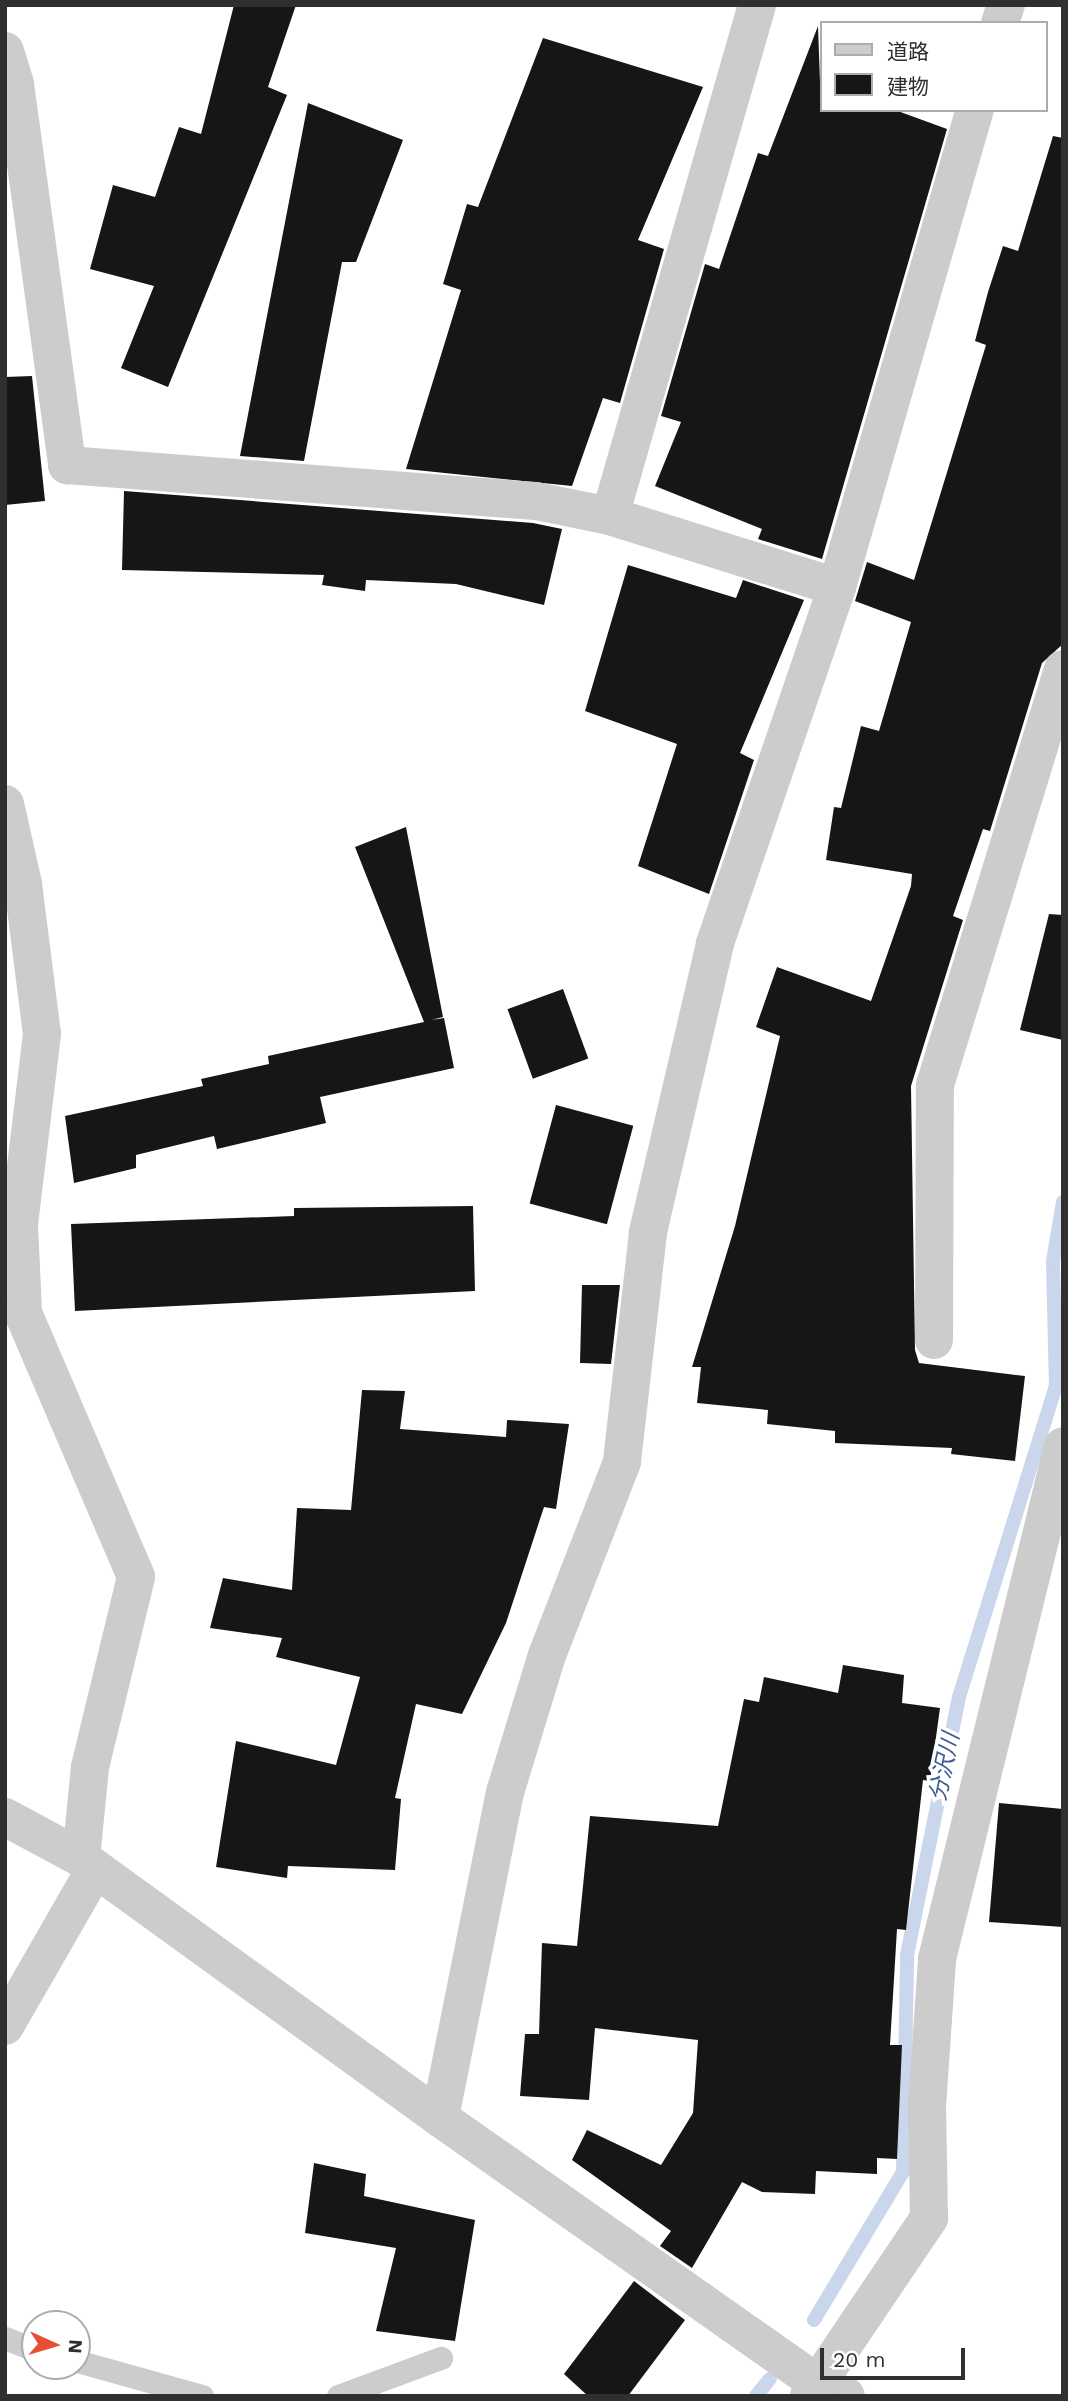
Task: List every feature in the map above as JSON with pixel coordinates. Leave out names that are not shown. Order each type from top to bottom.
[{"type":"street","points":[[610,516],[757,5]]},
{"type":"street","points":[[5,51],[15,84],[67,465],[339,481],[536,501],[610,516],[836,587]]},
{"type":"street","points":[[440,2118],[505,1792],[547,1655],[622,1462],[648,1233],[715,944],[836,587],[974,112]]},
{"type":"street","points":[[934,1340],[935,1085],[1063,669]]},
{"type":"street","points":[[5,804],[23,884],[42,1034],[19,1224],[23,1313],[136,1577],[90,1767],[88,1865],[5,2026]]},
{"type":"street","points":[[5,1817],[88,1865],[825,2392],[929,2218],[927,2106],[937,1959],[1063,1446]]},
{"type":"lane","points":[[338,2396],[441,2358]]},
{"type":"lane","points":[[91,2365],[202,2396]]},
{"type":"building","points":[[234,5],[296,5],[268,87],[287,95],[168,387],[121,368],[154,286],[90,269],[113,185],[155,197],[179,127],[201,134]]},
{"type":"building","points":[[818,26],[820,112],[900,112],[947,129],[822,559],[758,539],[762,529],[655,486],[681,422],[661,416],[705,264],[719,269],[758,153],[768,156]]},
{"type":"building","points":[[543,38],[703,87],[638,240],[664,249],[620,403],[603,398],[572,486],[406,469],[461,290],[443,284],[467,204],[478,207]]},
{"type":"building","points":[[308,103],[403,140],[356,262],[342,262],[304,461],[240,456]]},
{"type":"building","points":[[1053,136],[1063,138],[1063,644],[1042,663],[990,831],[983,829],[953,916],[963,920],[911,1086],[915,1350],[919,1363],[1025,1376],[1015,1461],[951,1454],[952,1448],[835,1443],[835,1431],[767,1424],[768,1410],[697,1403],[701,1367],[692,1367],[735,1226],[780,1036],[756,1027],[777,967],[871,1001],[911,886],[912,874],[826,860],[834,807],[841,808],[861,726],[879,731],[911,622],[855,601],[867,562],[914,580],[986,345],[975,341],[988,292],[1003,246],[1018,251]]},
{"type":"building","points":[[32,376],[45,501],[5,505],[5,377]]},
{"type":"building","points":[[124,491],[533,523],[562,529],[544,605],[456,584],[366,580],[365,591],[322,585],[324,575],[122,570]]},
{"type":"building","points":[[628,565],[736,598],[743,580],[804,600],[740,753],[754,760],[709,894],[638,866],[677,744],[585,711]]},
{"type":"building","points":[[406,827],[443,1017],[431,1020],[444,1018],[454,1068],[320,1097],[326,1123],[217,1149],[214,1136],[136,1155],[136,1168],[74,1183],[65,1116],[203,1086],[201,1079],[269,1064],[268,1056],[424,1022],[355,847]]},
{"type":"building","points":[[1049,914],[1063,915],[1063,1040],[1020,1030]]},
{"type":"building","points":[[563,989],[588,1059],[533,1079],[508,1009]]},
{"type":"building","points":[[556,1105],[633,1126],[607,1224],[530,1204]]},
{"type":"building","points":[[473,1206],[475,1291],[75,1311],[71,1224],[294,1216],[294,1208]]},
{"type":"building","points":[[582,1285],[620,1285],[611,1364],[580,1363]]},
{"type":"building","points":[[362,1390],[405,1391],[400,1429],[506,1437],[507,1420],[569,1424],[556,1509],[544,1507],[506,1623],[462,1714],[416,1704],[395,1798],[401,1799],[395,1870],[288,1866],[287,1878],[216,1867],[236,1741],[336,1765],[360,1677],[276,1657],[282,1638],[210,1628],[223,1578],[292,1590],[297,1508],[351,1510]]},
{"type":"building","points":[[843,1665],[904,1675],[902,1703],[940,1708],[930,1781],[923,1780],[906,1930],[897,1929],[890,2045],[902,2045],[897,2159],[877,2158],[877,2174],[816,2171],[815,2194],[762,2192],[742,2182],[692,2268],[660,2246],[671,2231],[572,2160],[587,2130],[661,2165],[693,2113],[698,2040],[595,2028],[589,2100],[520,2096],[525,2034],[539,2034],[542,1943],[577,1946],[590,1816],[718,1826],[744,1699],[759,1702],[764,1677],[838,1693]]},
{"type":"building","points":[[999,1803],[1063,1809],[1063,1927],[989,1922]]},
{"type":"building","points":[[314,2163],[366,2174],[364,2196],[475,2220],[455,2341],[376,2331],[396,2248],[305,2233]]},
{"type":"building","points":[[634,2281],[685,2320],[628,2396],[588,2396],[564,2374]]},
{"type":"waterway","name":"分沢川","points":[[814,2320],[903,2172],[907,1955],[959,1697],[1056,1386],[1053,1261],[1063,1202]]},
{"type":"waterway","name":"分沢川","points":[[756,2396],[770,2379]]}]
